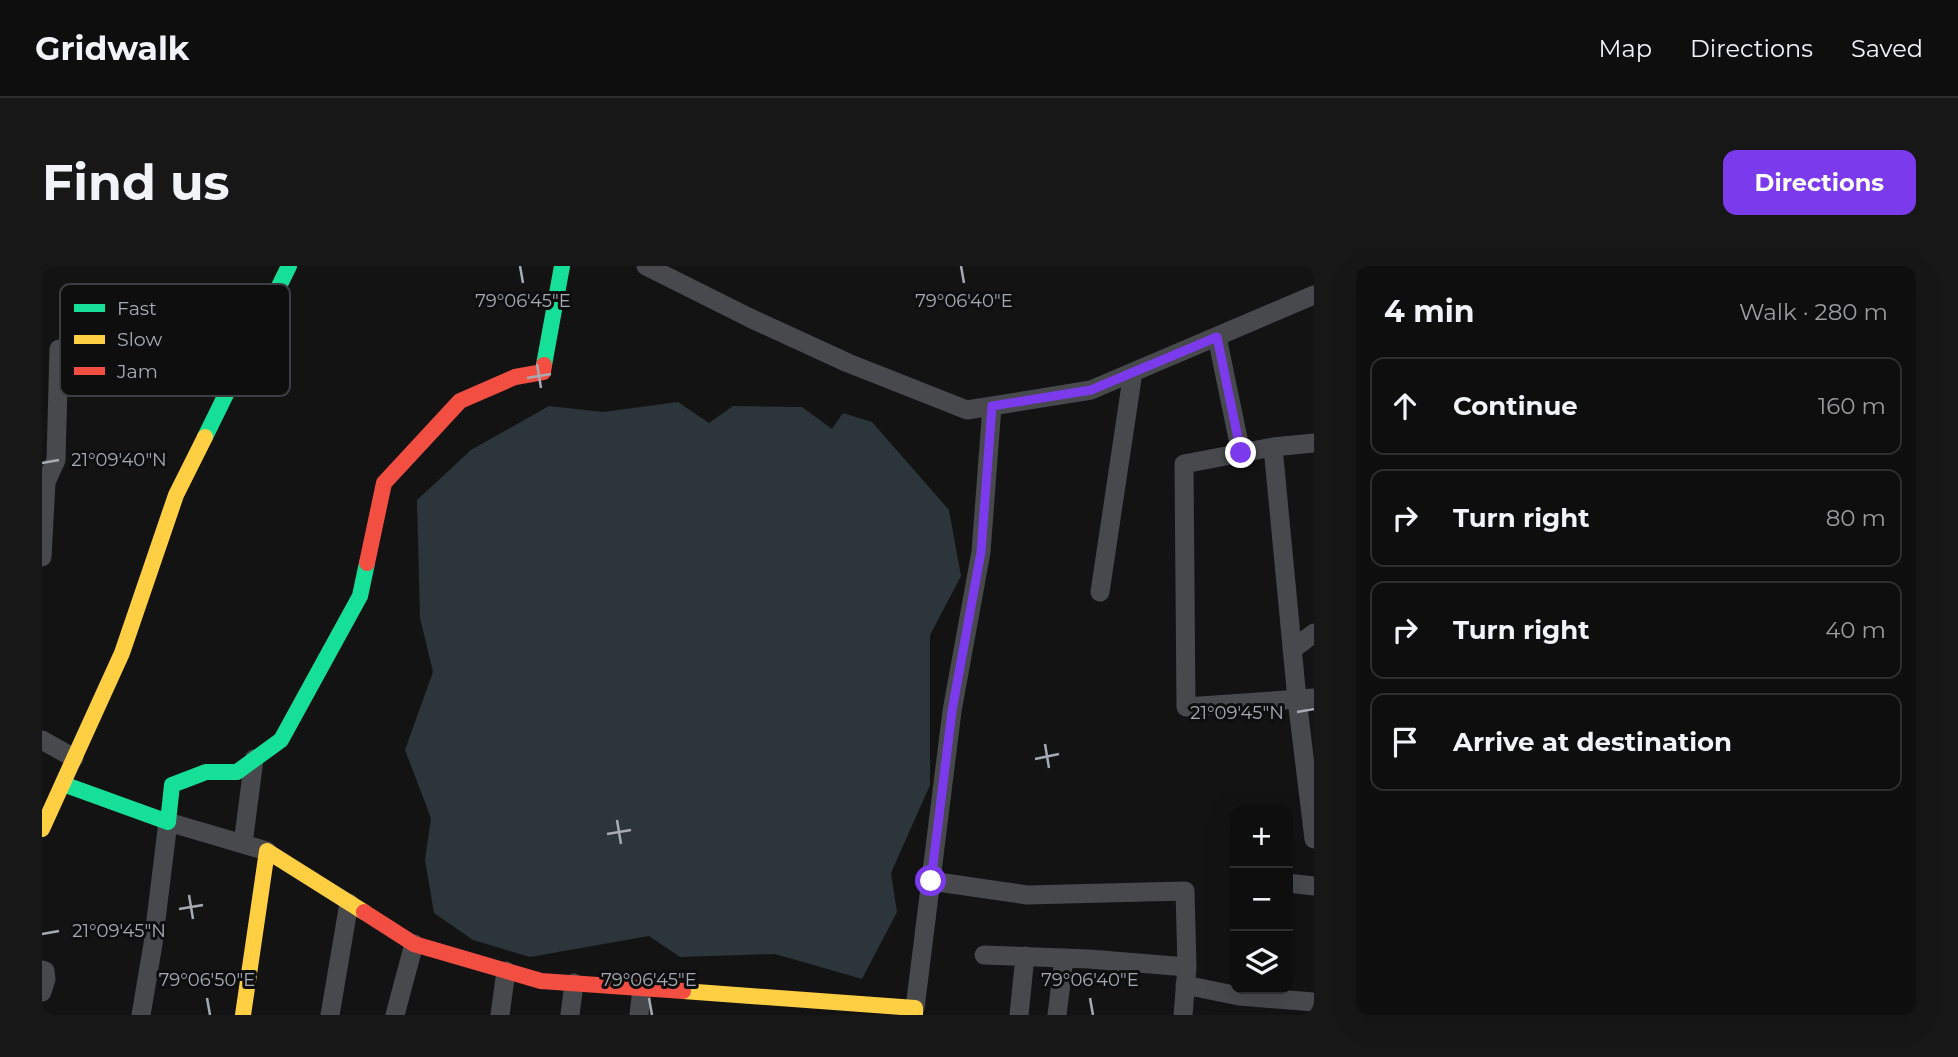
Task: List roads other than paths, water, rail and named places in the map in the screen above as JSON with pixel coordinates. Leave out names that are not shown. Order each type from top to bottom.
[{"type":"street","points":[[280,284],[289,266]]},
{"type":"street","points":[[142,1015],[172,785],[206,772],[237,772],[281,740],[360,596],[384,482],[460,401],[515,377],[543,372],[562,266]]},
{"type":"street","points":[[646,266],[750,318],[912,389],[967,410],[1091,390],[1314,295]]},
{"type":"street","points":[[1217,337],[1241,453]]},
{"type":"street","points":[[42,557],[46,482],[56,460],[59,349]]},
{"type":"street","points":[[1100,592],[1133,372]]},
{"type":"street","points":[[42,830],[122,653],[176,495],[225,396]]},
{"type":"street","points":[[63,784],[168,822],[267,851],[414,944],[541,981],[915,1012],[952,711],[981,552],[992,406]]},
{"type":"street","points":[[1306,699],[1186,707],[1184,464],[1273,447],[1314,443]]},
{"type":"street","points":[[1273,447],[1292,650],[1306,699],[1314,839]]},
{"type":"street","points":[[1292,650],[1314,633]]},
{"type":"street","points":[[42,740],[75,758]]},
{"type":"street","points":[[243,844],[254,760]]},
{"type":"street","points":[[243,1015],[267,851]]},
{"type":"street","points":[[931,881],[1027,895],[1185,891],[1186,976],[1183,1015]]},
{"type":"street","points":[[1293,884],[1314,886]]},
{"type":"street","points":[[330,1015],[349,902]]},
{"type":"street","points":[[395,1015],[414,944]]},
{"type":"street","points":[[984,954],[1064,958],[1186,976],[1240,996],[1314,1002]]},
{"type":"street","points":[[1019,1015],[1025,956]]},
{"type":"street","points":[[1058,1015],[1064,958]]},
{"type":"street","points":[[42,970],[45,971],[46,979],[42,992]]},
{"type":"street","points":[[500,1015],[506,971]]},
{"type":"street","points":[[570,1015],[574,984]]},
{"type":"street","points":[[639,1015],[642,988]]}]
